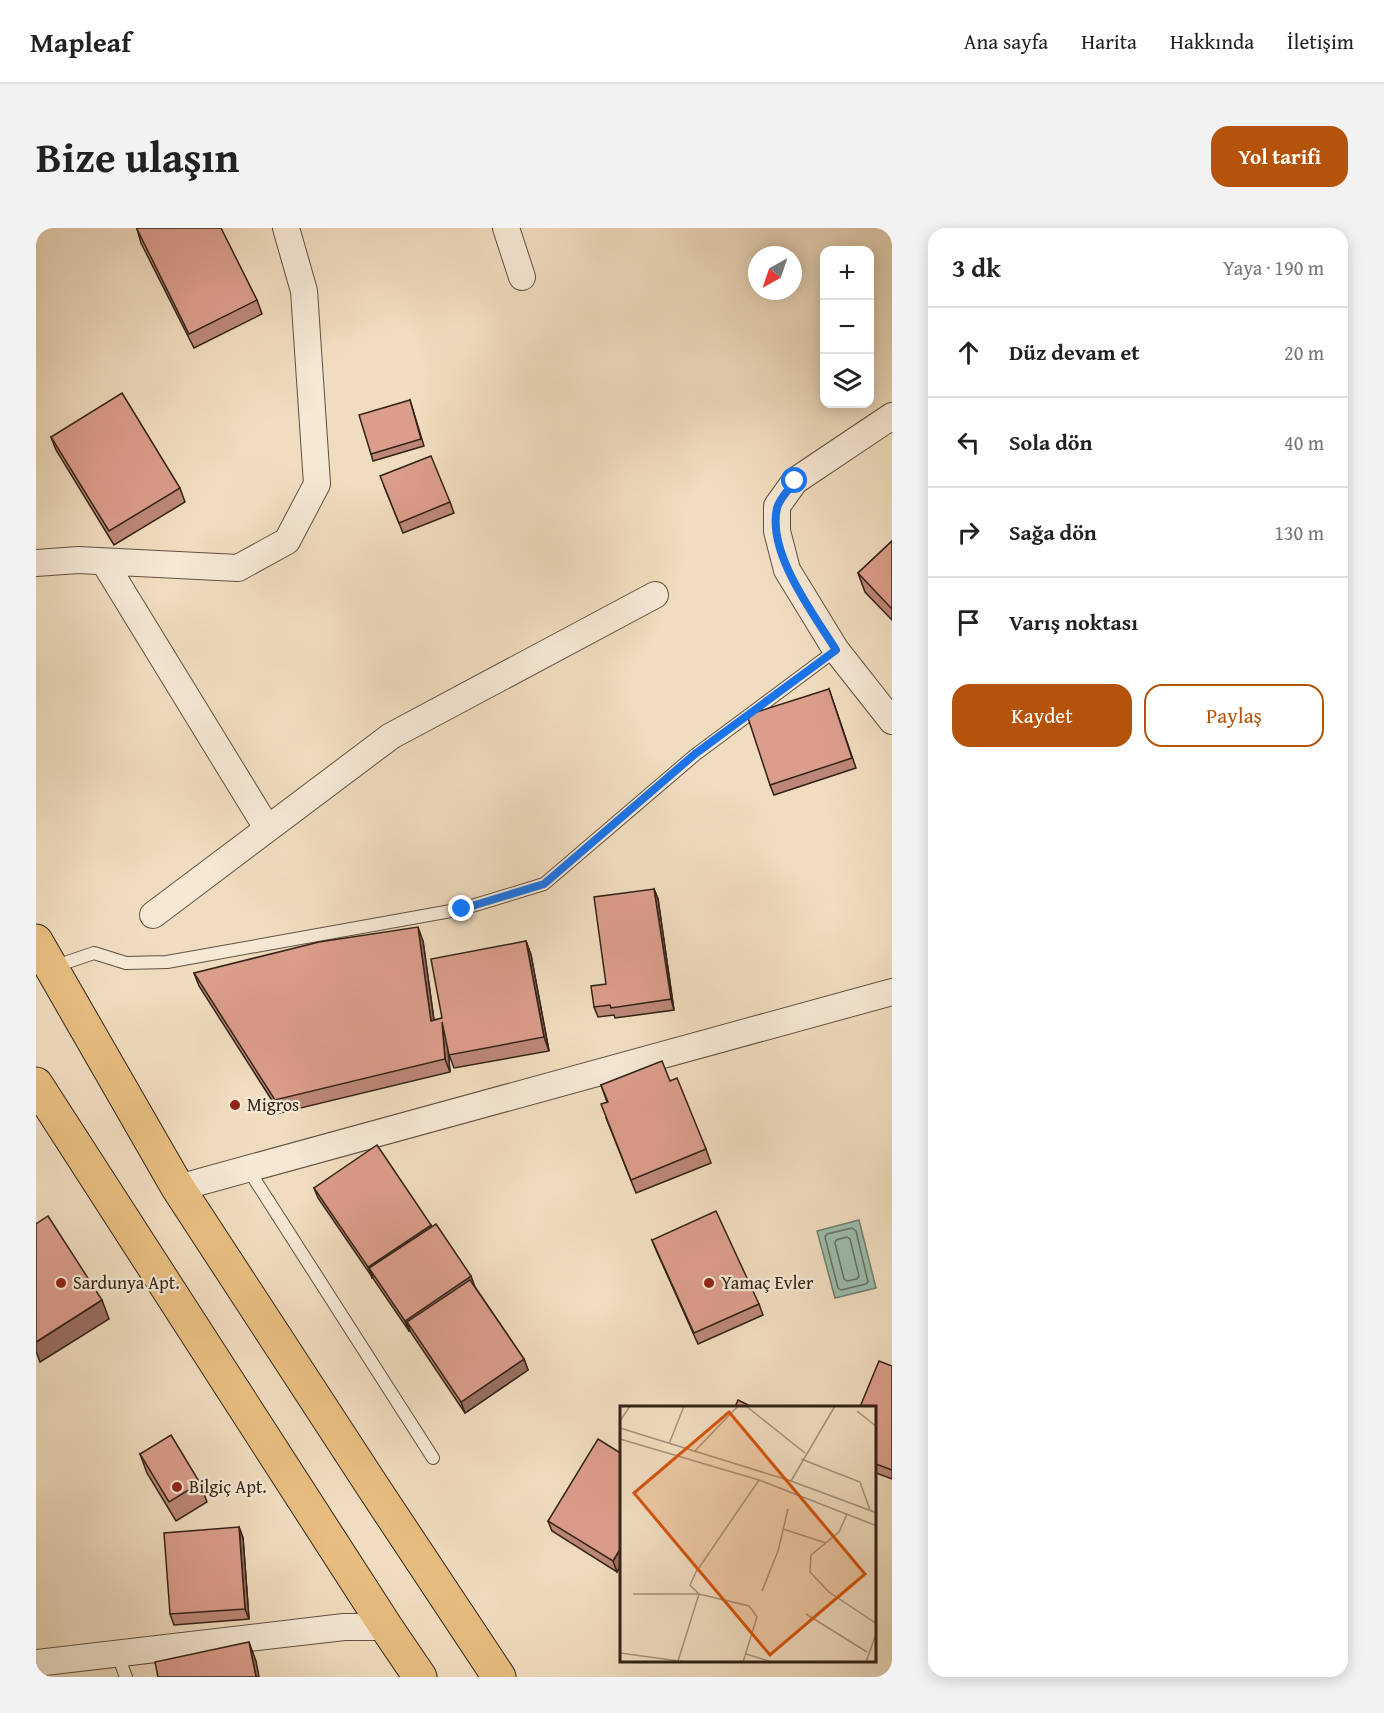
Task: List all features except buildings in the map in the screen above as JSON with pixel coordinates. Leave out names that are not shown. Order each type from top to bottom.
[{"type":"main road","points":[[43,954],[178,1188],[500,1677]]},
{"type":"main road","points":[[36,1084],[420,1677]]},
{"type":"street","points":[[36,563],[78,561],[238,568],[287,541],[317,484],[304,291],[286,228]]},
{"type":"street","points":[[506,228],[522,277]]},
{"type":"street","points":[[892,416],[795,481],[777,506],[777,531],[787,570],[836,650],[892,721]]},
{"type":"street","points":[[104,562],[267,828]]},
{"type":"street","points":[[153,915],[391,736],[655,595]]},
{"type":"street","points":[[178,1188],[892,992]]},
{"type":"street","points":[[36,1663],[344,1627],[386,1627]]},
{"type":"lane","points":[[43,954],[94,953],[126,963],[166,962],[462,909],[544,884],[695,754],[836,650]]},
{"type":"lane","points":[[248,1168],[433,1458]]},
{"type":"lane","points":[[117,1653],[126,1677]]},
{"type":"water","points":[[859,1220],[876,1288],[835,1298],[817,1231]]},
{"type":"place","name":"Migros","points":[[235,1105]]},
{"type":"place","name":"Sardunya Apt.","points":[[61,1283]]},
{"type":"place","name":"Yamaç Evler","points":[[709,1283]]},
{"type":"place","name":"Bilgiç Apt.","points":[[177,1487]]},
{"type":"route","points":[[462,909],[544,884],[695,754],[836,650],[787,570],[777,531],[777,506],[795,481]]}]
